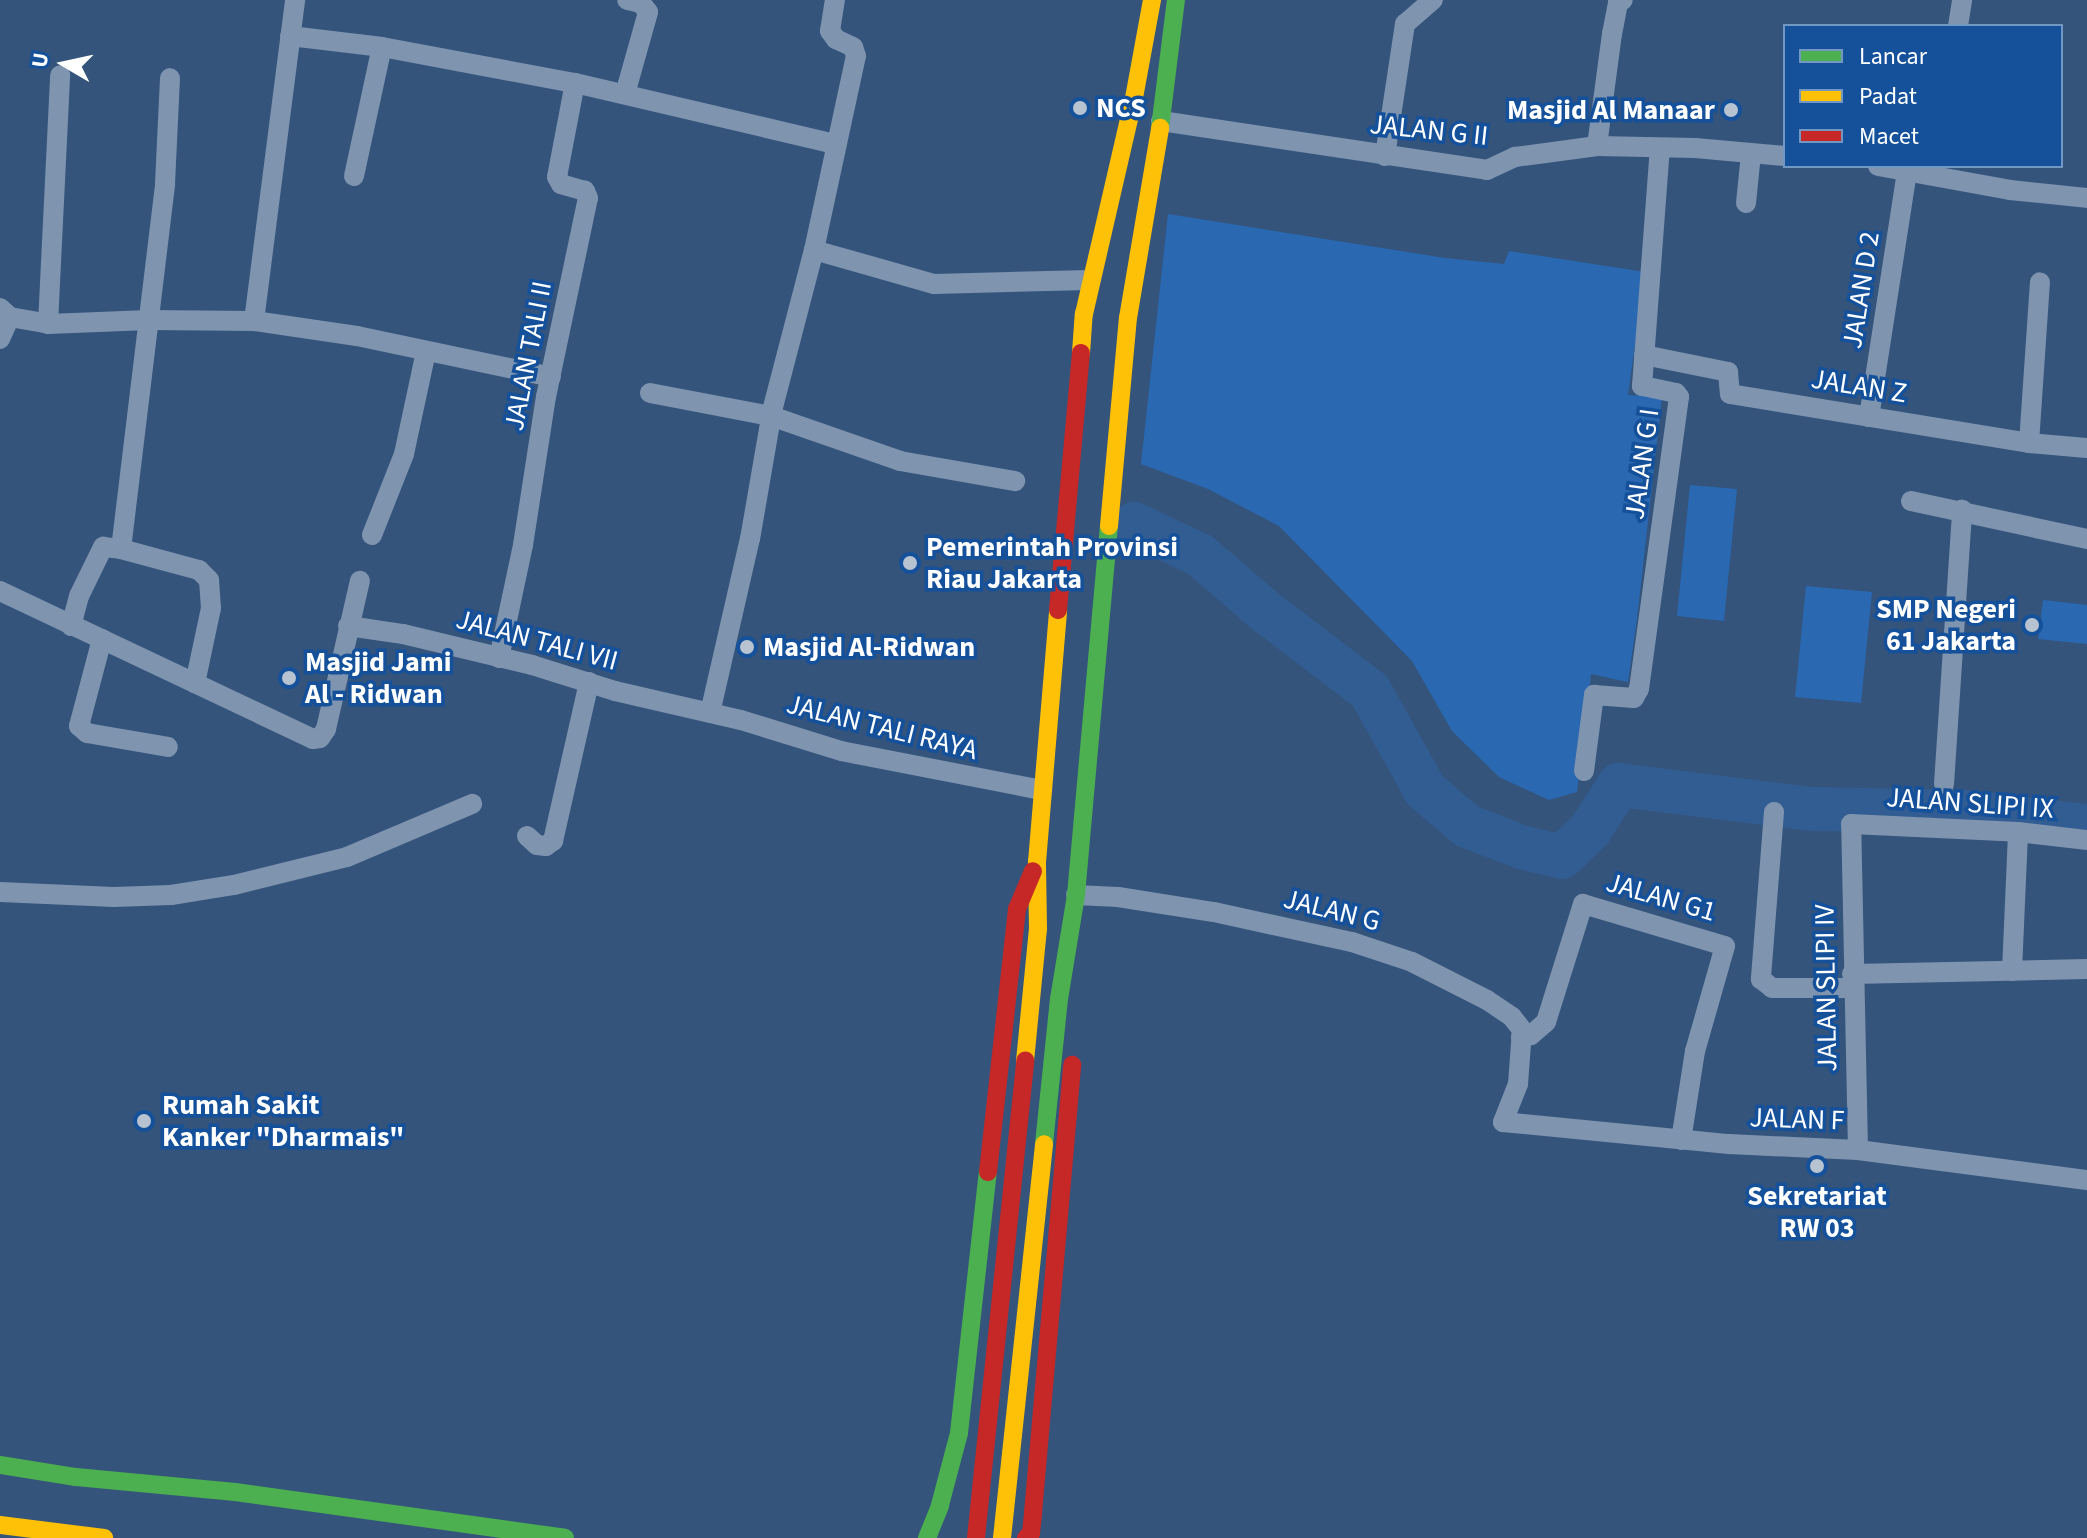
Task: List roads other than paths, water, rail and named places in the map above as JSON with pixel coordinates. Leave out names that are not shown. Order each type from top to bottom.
[{"type":"main road","points":[[976,1538],[1040,894],[1037,862],[1042,790],[1069,457],[1089,280],[1134,98],[1152,0]]},
{"type":"main road","points":[[1002,1538],[1059,999],[1076,895],[1128,318],[1161,121],[1176,0]]},
{"type":"main road","points":[[927,1538],[940,1505],[959,1433],[1017,909],[1037,862]]},
{"type":"main road","points":[[1073,920],[1080,988]]},
{"type":"main road","points":[[1026,1538],[1031,1533],[1033,1513],[1074,1048]]},
{"type":"main road","points":[[0,1465],[76,1477],[235,1492],[565,1538]]},
{"type":"main road","points":[[0,1479],[76,1477]]},
{"type":"main road","points":[[940,1505],[946,1525]]},
{"type":"main road","points":[[1033,1513],[1050,1538]]},
{"type":"main road","points":[[0,1525],[104,1538]]},
{"type":"street","points":[[254,317],[295,0]]},
{"type":"street","points":[[625,94],[648,12],[641,3],[627,0]]},
{"type":"street","points":[[710,713],[750,539],[771,416],[814,250],[856,56],[853,47],[836,39],[830,31],[835,0]]},
{"type":"street","points":[[1385,156],[1405,24],[1433,0]]},
{"type":"street","points":[[1597,146],[1618,2],[1623,0]]},
{"type":"street","points":[[1958,24],[1962,0]]},
{"type":"street","points":[[290,36],[382,47],[575,83],[836,144]]},
{"type":"street","points":[[354,176],[382,47]]},
{"type":"street","points":[[48,324],[60,75]]},
{"type":"street","points":[[121,549],[165,184],[170,78]]},
{"type":"street","name":"JALAN TALI II","points":[[499,658],[588,198],[585,191],[561,184],[557,177],[575,83]]},
{"type":"street","name":"JALAN G II","points":[[1161,121],[1487,170],[1515,157],[1597,146],[1783,156]]},
{"type":"street","name":"JALAN G I","points":[[1584,771],[1594,695],[1634,698],[1639,689],[1679,397],[1676,393],[1642,386],[1660,149]]},
{"type":"street","points":[[1746,203],[1751,154]]},
{"type":"street","points":[[1895,168],[2087,198]]},
{"type":"street","name":"JALAN D 2","points":[[1869,417],[1921,171]]},
{"type":"street","points":[[814,250],[934,284],[1089,280]]},
{"type":"street","points":[[2029,443],[2040,282]]},
{"type":"street","points":[[0,339],[5,313],[48,324],[254,317],[551,377]]},
{"type":"street","points":[[372,535],[404,454],[426,351]]},
{"type":"street","name":"JALAN Z","points":[[1644,355],[1728,372],[1730,394],[2029,443],[2087,448]]},
{"type":"street","points":[[650,393],[771,416],[900,461],[1015,481]]},
{"type":"street","points":[[1911,501],[2087,539]]},
{"type":"street","points":[[1944,784],[1962,510]]},
{"type":"street","points":[[71,626],[79,596],[103,547],[199,570],[209,580],[211,608],[195,683]]},
{"type":"street","points":[[0,591],[313,739],[320,738],[326,729],[360,581]]},
{"type":"street","name":"JALAN TALI VII","points":[[348,626],[403,634],[710,713]]},
{"type":"street","points":[[102,639],[79,726],[87,733],[168,747]]},
{"type":"street","points":[[527,836],[537,845],[546,846],[553,841],[589,682]]},
{"type":"street","name":"JALAN TALI RAYA","points":[[710,713],[841,751],[1042,790]]},
{"type":"street","points":[[0,892],[128,897],[171,895],[234,885],[347,857],[472,804]]},
{"type":"street","points":[[1774,812],[1761,979],[1772,988],[2012,971],[2087,969]]},
{"type":"street","name":"JALAN SLIPI IV","points":[[1851,824],[1858,1150]]},
{"type":"street","name":"JALAN SLIPI IX","points":[[1851,824],[2018,832],[2086,840]]},
{"type":"street","points":[[2012,971],[2018,832]]},
{"type":"street","name":"JALAN G","points":[[1076,895],[1118,897],[1214,912],[1387,952],[1487,1000],[1521,1027],[1521,1037]]},
{"type":"street","name":"JALAN G1","points":[[1521,1037],[1531,1035],[1546,1022],[1583,904],[1725,946],[1695,1051],[1681,1140]]},
{"type":"street","name":"JALAN F","points":[[1521,1037],[1518,1084],[1503,1122],[1681,1140],[1858,1150],[2087,1180]]},
{"type":"waterway","points":[[1134,524],[1200,555],[1265,611],[1370,691],[1425,790],[1467,826],[1524,848],[1562,857],[1590,830],[1619,785],[1813,809],[1967,812],[2087,826]]},
{"type":"place","name":"NCS","points":[[1080,108]]},
{"type":"place","name":"Masjid Al Manaar","points":[[1731,110]]},
{"type":"place","name":"Pemerintah Provinsi Riau Jakarta","points":[[910,563]]},
{"type":"place","name":"SMP Negeri 61 Jakarta","points":[[2032,625]]},
{"type":"place","name":"Masjid Al-Ridwan","points":[[747,647]]},
{"type":"place","name":"Masjid Jami Al - Ridwan","points":[[289,678]]},
{"type":"place","name":"Rumah Sakit Kanker \"Dharmais\"","points":[[144,1121]]},
{"type":"place","name":"Sekretariat RW 03","points":[[1817,1166]]}]
